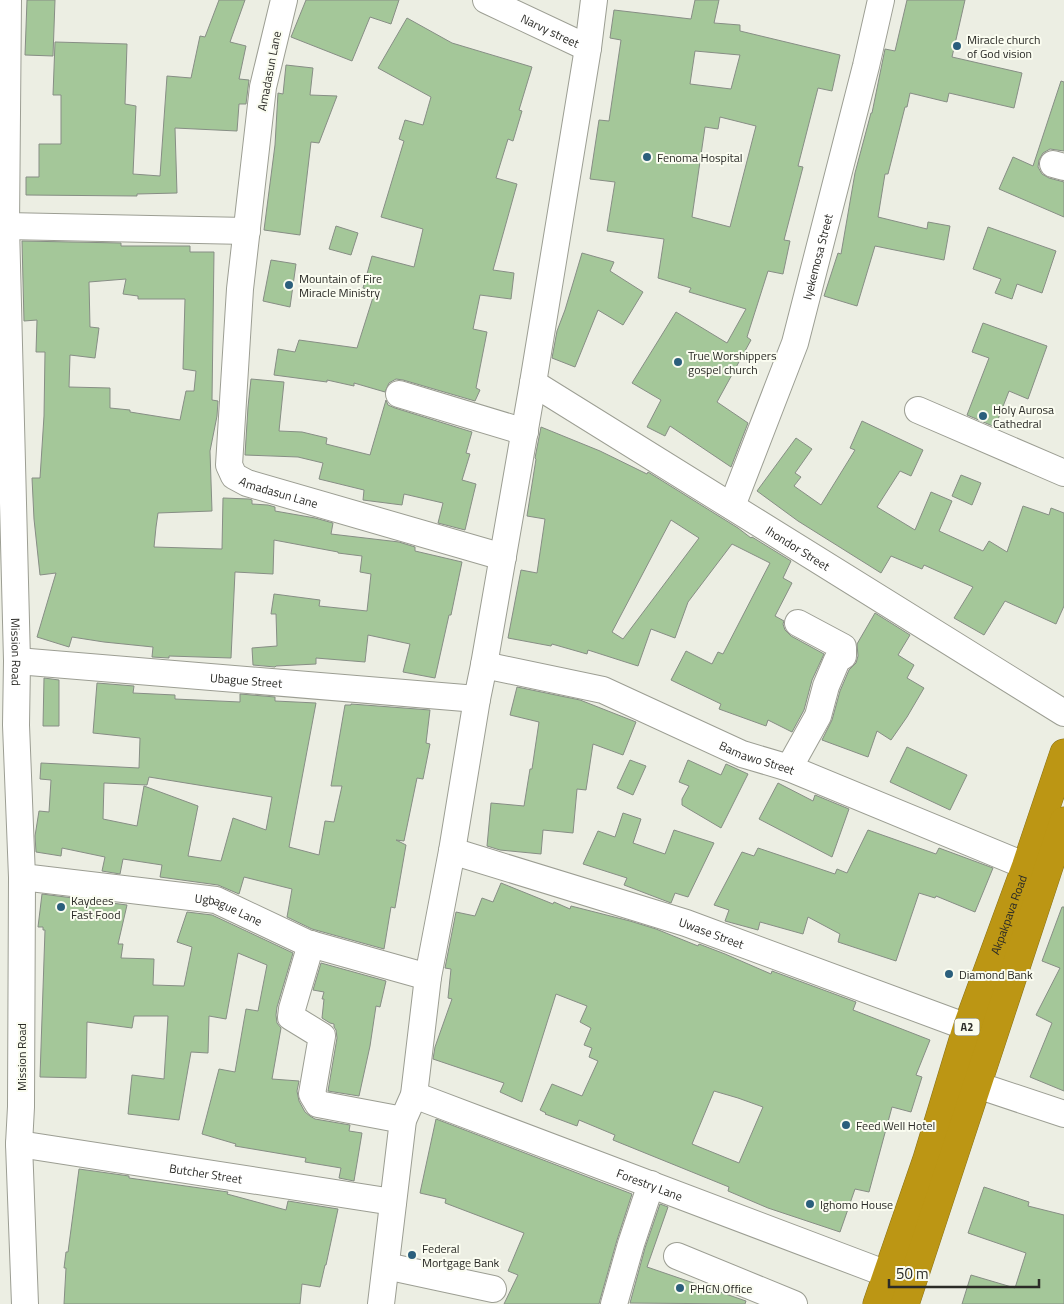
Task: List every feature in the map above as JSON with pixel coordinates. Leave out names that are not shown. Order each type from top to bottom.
[{"type":"highway","name":"Akpakpava Road","points":[[877,1304],[927,1159],[967,1027],[1026,866],[1064,752]]},
{"type":"highway","name":"Akpakpava Road","points":[[905,1304],[1064,821]]},
{"type":"street","name":"Mission Road","points":[[8,0],[6,226],[16,725],[22,877],[21,1106],[19,1144],[25,1304]]},
{"type":"street","name":"Amadasun Lane","points":[[284,0],[263,87],[240,289],[229,465],[234,476],[247,483],[503,557]]},
{"type":"street","name":"Narvy street","points":[[486,0],[588,48]]},
{"type":"street","points":[[381,1304],[403,1120],[414,1095],[428,977],[452,851],[476,699],[484,665],[533,382],[588,48],[594,0]]},
{"type":"street","name":"Iyekemosa Street","points":[[732,506],[795,343],[866,66],[881,0]]},
{"type":"street","points":[[6,226],[247,231]]},
{"type":"street","name":"Ihondor Street","points":[[533,382],[1064,713]]},
{"type":"street","points":[[399,394],[524,432]]},
{"type":"street","points":[[918,410],[1064,473]]},
{"type":"street","points":[[789,768],[818,716],[826,686],[837,660],[843,656],[843,647],[798,623]]},
{"type":"street","name":"Ubague Street","points":[[16,661],[476,699]]},
{"type":"street","name":"Bamawo Street","points":[[484,665],[603,690],[742,754],[789,768],[1026,866]]},
{"type":"street","name":"Uwase Street","points":[[452,851],[686,923],[967,1027]]},
{"type":"street","name":"Ugbague Lane","points":[[22,877],[216,900],[311,944],[428,977]]},
{"type":"street","points":[[311,944],[290,1017],[322,1036],[312,1094],[318,1104],[403,1120]]},
{"type":"street","points":[[977,1085],[1064,1114]]},
{"type":"street","name":"Forestry Lane","points":[[414,1095],[887,1274]]},
{"type":"street","name":"Butcher Street","points":[[19,1144],[393,1202]]},
{"type":"street","points":[[614,1304],[651,1184]]},
{"type":"street","points":[[678,1256],[794,1304]]},
{"type":"street","points":[[386,1266],[493,1289]]},
{"type":"building","points":[[27,0],[55,0],[53,56],[25,55]]},
{"type":"building","points":[[219,0],[245,0],[230,42],[246,46],[239,79],[249,80],[246,104],[239,104],[237,131],[175,128],[177,193],[137,194],[137,196],[26,195],[26,177],[39,177],[39,144],[61,144],[61,95],[53,95],[55,42],[127,44],[125,104],[136,106],[133,174],[160,176],[167,76],[191,78],[200,36],[205,37]]},
{"type":"building","points":[[306,0],[399,0],[391,24],[370,17],[352,61],[291,37]]},
{"type":"building","points":[[695,0],[719,0],[714,23],[740,25],[740,31],[840,55],[832,91],[818,88],[798,166],[803,167],[784,240],[790,241],[783,274],[768,271],[747,337],[751,340],[717,402],[748,423],[731,467],[670,426],[665,436],[647,427],[661,400],[632,383],[676,312],[727,343],[746,309],[689,292],[691,288],[658,278],[664,239],[607,231],[615,182],[590,179],[599,120],[609,121],[621,40],[610,38],[614,10],[691,19]],"holes":[[[695,51],[740,55],[731,89],[690,84]],[[720,117],[756,126],[730,227],[692,217],[705,127],[718,129]]]},
{"type":"building","points":[[907,0],[965,0],[952,57],[1022,73],[1014,108],[949,93],[947,102],[910,93],[888,174],[885,174],[878,217],[927,229],[928,222],[950,226],[944,260],[875,246],[857,306],[824,296],[838,253],[841,254],[855,173],[872,113],[885,49],[895,51]]},
{"type":"building","points":[[407,18],[452,43],[532,67],[519,110],[522,111],[513,141],[508,139],[496,178],[517,184],[493,270],[514,273],[511,299],[480,295],[473,329],[487,332],[476,388],[480,390],[475,401],[396,379],[389,383],[385,392],[354,383],[354,386],[327,380],[327,382],[274,375],[278,349],[295,352],[299,340],[357,348],[375,291],[363,288],[372,256],[414,267],[423,229],[381,217],[404,141],[399,139],[405,120],[423,125],[431,97],[378,68]]},
{"type":"building","points":[[286,65],[313,68],[310,95],[337,96],[319,143],[311,142],[300,235],[264,230],[275,145],[278,93],[283,94]]},
{"type":"building","points":[[1061,81],[1064,82],[1064,151],[1050,149],[1043,153],[1038,167],[1042,174],[1064,182],[1064,217],[999,189],[1013,157],[1033,166]]},
{"type":"building","points":[[336,226],[358,233],[351,255],[329,249]]},
{"type":"building","points":[[988,227],[1056,251],[1042,293],[1017,284],[1012,299],[995,293],[1001,279],[973,269]]},
{"type":"building","points":[[22,241],[121,243],[121,246],[190,246],[190,252],[214,252],[212,400],[218,401],[210,451],[212,511],[158,513],[154,547],[222,549],[223,498],[249,499],[252,500],[252,504],[275,507],[275,511],[333,523],[331,534],[399,542],[415,547],[415,551],[462,562],[435,678],[403,672],[410,644],[368,635],[365,662],[316,658],[316,664],[275,667],[253,665],[252,648],[277,646],[276,614],[271,614],[274,594],[320,600],[319,606],[367,611],[371,574],[360,572],[362,556],[274,540],[273,574],[235,572],[231,658],[152,657],[153,647],[72,637],[69,647],[37,637],[56,573],[40,575],[34,519],[32,478],[40,478],[44,416],[45,352],[36,352],[37,320],[24,321]],"holes":[[[126,279],[123,294],[138,296],[138,299],[185,299],[183,369],[196,371],[194,391],[186,391],[180,420],[110,408],[110,388],[69,387],[70,355],[95,358],[99,328],[90,327],[89,282]]]},
{"type":"building","points":[[582,253],[614,262],[610,271],[643,292],[623,325],[598,310],[575,367],[552,358],[557,331]]},
{"type":"building","points":[[271,260],[296,264],[290,307],[263,301]]},
{"type":"building","points":[[983,323],[1047,346],[1028,399],[1009,391],[995,427],[967,415],[989,358],[972,352]]},
{"type":"building","points":[[251,379],[284,382],[279,431],[302,432],[327,438],[326,444],[370,455],[386,400],[388,405],[395,408],[472,432],[466,453],[470,454],[462,480],[476,484],[465,530],[438,523],[443,503],[404,494],[402,505],[363,500],[364,490],[319,479],[323,463],[298,457],[245,455]]},
{"type":"building","points":[[862,421],[923,450],[911,476],[900,471],[877,507],[915,530],[931,492],[952,501],[939,531],[983,551],[989,541],[1007,552],[1023,506],[1049,515],[1051,508],[1064,513],[1064,606],[1056,624],[1005,601],[984,635],[954,618],[973,587],[924,565],[922,569],[891,556],[881,573],[798,521],[757,491],[796,438],[812,449],[795,473],[801,477],[794,486],[821,505],[855,450],[850,448]]},
{"type":"building","points":[[541,427],[600,451],[647,474],[648,472],[751,538],[791,561],[783,578],[792,583],[775,616],[784,621],[785,630],[791,636],[824,654],[812,680],[804,710],[792,732],[768,720],[766,726],[719,709],[721,704],[671,680],[686,651],[712,664],[718,652],[723,654],[770,563],[732,544],[688,602],[675,638],[651,629],[638,666],[588,650],[587,654],[552,644],[551,646],[508,638],[521,570],[537,573],[545,519],[527,516]],"holes":[[[671,520],[699,538],[623,639],[612,632]]]},
{"type":"building","points":[[961,475],[981,483],[972,505],[952,496]]},
{"type":"building","points":[[875,613],[910,635],[898,655],[914,665],[907,678],[924,688],[891,740],[877,731],[868,757],[822,740],[832,720],[840,691],[849,670],[856,663],[858,656],[857,644]]},
{"type":"building","points":[[44,678],[59,680],[59,726],[43,726]]},
{"type":"building","points":[[97,683],[134,686],[133,693],[175,695],[175,699],[240,702],[240,694],[275,697],[275,701],[316,703],[289,847],[319,855],[325,821],[334,822],[342,786],[331,786],[345,705],[430,710],[426,743],[430,744],[423,779],[417,778],[404,841],[396,840],[406,845],[395,908],[391,907],[384,949],[312,929],[287,917],[292,889],[244,877],[239,894],[218,885],[160,877],[162,865],[123,859],[120,874],[102,871],[105,857],[62,848],[61,856],[36,852],[35,836],[39,811],[49,812],[51,780],[40,779],[41,763],[139,768],[140,738],[93,733]],"holes":[[[149,777],[272,797],[266,830],[233,818],[221,861],[188,856],[198,806],[144,786],[137,826],[103,819],[104,783],[147,785]]]},
{"type":"building","points":[[517,687],[580,700],[636,722],[623,755],[593,744],[586,790],[577,789],[573,833],[543,830],[541,854],[500,850],[487,846],[491,803],[524,806],[530,769],[532,769],[539,722],[510,715]]},
{"type":"building","points":[[907,747],[967,775],[950,810],[890,782]]},
{"type":"building","points":[[630,760],[646,766],[633,795],[617,788]]},
{"type":"building","points":[[688,760],[721,775],[726,764],[748,774],[721,828],[682,805],[682,799],[689,786],[679,782]]},
{"type":"building","points":[[778,783],[813,801],[815,795],[849,809],[832,857],[759,819]]},
{"type":"building","points":[[623,813],[641,819],[633,843],[665,854],[674,830],[714,843],[688,897],[675,893],[671,903],[624,885],[627,878],[583,864],[598,831],[615,837]]},
{"type":"building","points":[[868,830],[936,854],[939,848],[993,868],[975,912],[936,896],[935,898],[919,893],[896,961],[838,942],[840,934],[808,917],[803,934],[760,922],[758,930],[725,921],[729,910],[714,905],[742,852],[754,856],[758,848],[835,874],[837,869],[847,873]]},
{"type":"building","points":[[501,883],[553,904],[554,902],[570,909],[571,906],[656,929],[698,946],[699,944],[725,954],[771,974],[772,971],[856,1002],[853,1010],[930,1040],[916,1075],[922,1077],[911,1112],[892,1107],[869,1192],[855,1189],[840,1232],[768,1208],[728,1191],[729,1187],[613,1140],[615,1135],[579,1120],[577,1126],[545,1114],[540,1110],[552,1084],[582,1096],[598,1061],[589,1057],[592,1048],[584,1045],[591,1028],[580,1022],[587,1006],[556,994],[522,1102],[500,1092],[504,1083],[433,1059],[435,1047],[452,999],[448,998],[451,969],[445,968],[456,912],[475,916],[482,898],[493,902]],"holes":[[[714,1091],[763,1107],[739,1163],[692,1144]]]},
{"type":"building","points":[[42,894],[127,905],[118,944],[123,944],[121,958],[154,959],[153,985],[184,986],[192,947],[177,942],[187,912],[212,915],[293,953],[277,1007],[277,1023],[281,1028],[272,1079],[299,1081],[297,1091],[299,1101],[305,1112],[315,1119],[350,1125],[349,1131],[362,1133],[354,1181],[339,1178],[341,1168],[305,1162],[306,1158],[235,1146],[236,1144],[202,1134],[219,1069],[235,1072],[246,1009],[258,1011],[267,965],[238,953],[226,1019],[209,1016],[208,1053],[191,1052],[179,1120],[128,1114],[132,1075],[164,1079],[168,1016],[134,1016],[132,1028],[87,1022],[86,1078],[40,1077],[45,930],[43,930],[43,927],[38,927]]},
{"type":"building","points":[[1062,907],[1064,907],[1064,1091],[1030,1077],[1052,1023],[1036,1015],[1060,968],[1042,961]]},
{"type":"building","points":[[321,963],[386,981],[380,1007],[376,1006],[370,1046],[359,1096],[328,1091],[337,1038],[334,1024],[322,1018],[324,992],[313,990]]},
{"type":"building","points":[[436,1119],[632,1194],[599,1304],[504,1304],[518,1275],[508,1271],[524,1233],[445,1203],[446,1199],[420,1193]]},
{"type":"building","points":[[79,1169],[228,1192],[227,1194],[286,1210],[288,1201],[338,1209],[320,1287],[302,1284],[300,1304],[64,1304],[66,1268],[64,1268],[66,1252],[68,1252]]},
{"type":"building","points":[[984,1187],[1029,1202],[1028,1206],[1064,1215],[1064,1304],[962,1304],[971,1275],[1015,1288],[1026,1253],[968,1233]]},
{"type":"building","points":[[660,1204],[668,1207],[647,1267],[746,1301],[745,1304],[630,1303],[645,1248]]},
{"type":"place","name":"Miracle church of God vision","points":[[957,46]]},
{"type":"place","name":"Fenoma Hospital","points":[[647,157]]},
{"type":"place","name":"Mountain of Fire Miracle Ministry","points":[[289,285]]},
{"type":"place","name":"True Worshippers gospel church","points":[[678,362]]},
{"type":"place","name":"Holy Aurosa Cathedral","points":[[983,416]]},
{"type":"place","name":"Kaydees Fast Food","points":[[61,907]]},
{"type":"place","name":"Diamond Bank","points":[[949,974]]},
{"type":"place","name":"Feed Well Hotel","points":[[846,1125]]},
{"type":"place","name":"Ighomo House","points":[[810,1204]]},
{"type":"place","name":"Federal Mortgage Bank","points":[[412,1255]]},
{"type":"place","name":"PHCN Office","points":[[680,1288]]}]
